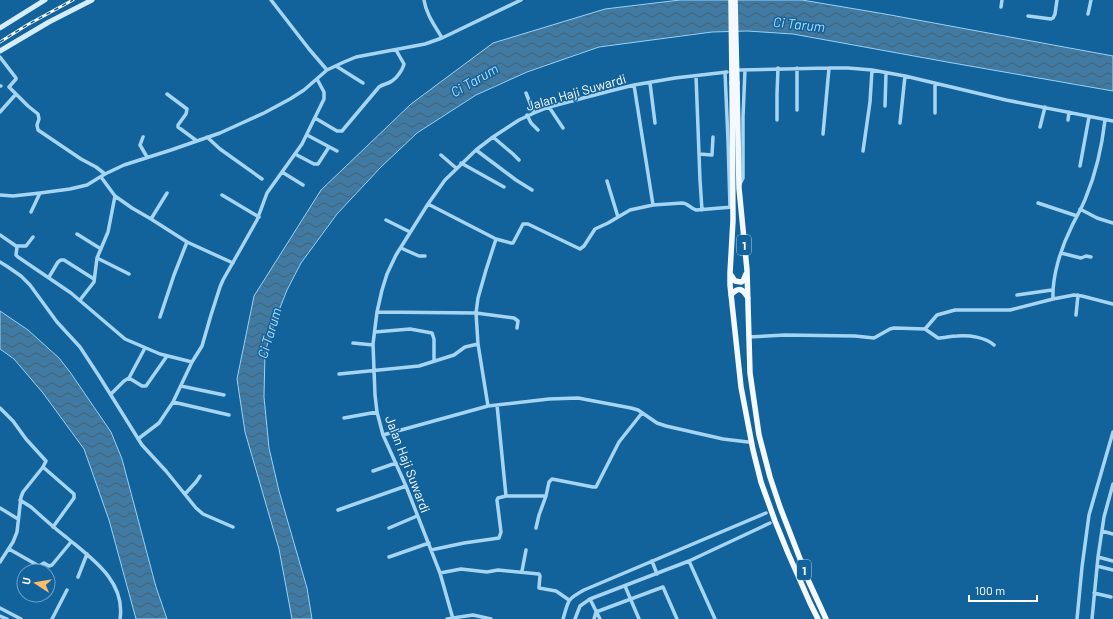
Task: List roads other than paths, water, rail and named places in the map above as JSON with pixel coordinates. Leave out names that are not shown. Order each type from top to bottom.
[{"type":"main road","points":[[0,27],[45,0]]},
{"type":"main road","points":[[0,51],[49,22],[92,0]]},
{"type":"main road","name":"1","points":[[731,0],[738,188],[747,270],[750,373],[752,391],[759,434],[770,477],[798,554],[826,619]]},
{"type":"main road","name":"1","points":[[735,0],[731,207],[733,228],[730,273],[741,387],[753,450],[761,482],[788,554],[818,619]]},
{"type":"main road","points":[[730,273],[735,281],[740,282],[743,281],[747,270]]},
{"type":"main road","points":[[731,295],[739,289],[745,292],[748,298]]},
{"type":"street","points":[[270,0],[327,70]]},
{"type":"street","points":[[424,0],[428,13],[442,38]]},
{"type":"street","points":[[0,195],[13,196],[40,193],[87,185],[124,165],[197,141],[264,113],[290,100],[327,70],[356,57],[425,44],[442,38],[521,0]]},
{"type":"street","points":[[1001,7],[1002,0]]},
{"type":"street","points":[[1028,16],[1053,18],[1057,0]]},
{"type":"street","points":[[1088,14],[1091,0]]},
{"type":"street","points":[[315,118],[337,131],[342,131],[379,87],[392,81],[402,69],[404,64],[396,50]]},
{"type":"street","points":[[0,58],[16,78],[9,87],[38,114],[38,130],[96,167],[103,175],[115,196],[132,208],[187,242],[233,263]]},
{"type":"street","points":[[336,66],[363,83]]},
{"type":"street","points":[[777,120],[778,68]]},
{"type":"street","points":[[740,70],[778,68],[848,68],[872,70],[905,76],[1006,100],[1113,121]]},
{"type":"street","points":[[797,68],[797,110]]},
{"type":"street","points":[[823,134],[829,68]]},
{"type":"street","points":[[738,188],[743,178],[745,70]]},
{"type":"street","points":[[863,151],[870,102],[872,70]]},
{"type":"street","name":"Jalan Haji Suwardi","points":[[453,619],[440,573],[406,486],[383,435],[377,412],[374,370],[373,346],[377,312],[382,290],[396,255],[428,204],[445,180],[461,163],[493,137],[527,115],[595,94],[634,85],[726,72],[731,207]]},
{"type":"street","points":[[885,106],[886,73]]},
{"type":"street","points":[[696,76],[702,210]]},
{"type":"street","points":[[900,123],[905,76]]},
{"type":"street","points":[[138,438],[159,423],[173,402],[192,362],[202,346],[220,287],[259,217],[267,193],[295,154],[307,135],[315,118],[324,96],[324,92],[317,79]]},
{"type":"street","points":[[650,83],[655,123]]},
{"type":"street","points":[[935,83],[935,113]]},
{"type":"street","points":[[634,85],[653,206]]},
{"type":"street","points":[[526,93],[534,113]]},
{"type":"street","points":[[0,112],[16,94]]},
{"type":"street","points":[[167,94],[187,108],[187,112],[178,127],[197,141]]},
{"type":"street","points":[[549,107],[563,128]]},
{"type":"street","points":[[1040,127],[1045,107]]},
{"type":"street","points":[[1068,120],[1069,112]]},
{"type":"street","points":[[527,115],[531,123],[538,130]]},
{"type":"street","points":[[1080,166],[1089,117]]},
{"type":"street","points":[[1052,299],[1052,290],[1061,253],[1093,178],[1105,120]]},
{"type":"street","points":[[307,135],[337,151]]},
{"type":"street","points":[[207,137],[220,149],[262,179]]},
{"type":"street","points":[[493,137],[519,160]]},
{"type":"street","points":[[699,154],[712,155],[713,137]]},
{"type":"street","points":[[143,138],[140,145],[147,157]]},
{"type":"street","points":[[295,154],[314,164],[318,164],[329,147]]},
{"type":"street","points":[[476,150],[532,190]]},
{"type":"street","points":[[441,155],[456,168]]},
{"type":"street","points":[[461,163],[504,187]]},
{"type":"street","points":[[282,172],[303,185]]},
{"type":"street","points":[[607,180],[618,217]]},
{"type":"street","points":[[31,212],[40,193]]},
{"type":"street","points":[[151,219],[167,193]]},
{"type":"street","points":[[222,195],[259,217]]},
{"type":"street","points":[[80,300],[92,286],[97,258],[110,224],[115,196]]},
{"type":"street","points":[[428,204],[496,239],[511,243],[513,242],[522,226],[526,223],[580,249],[584,246],[595,229],[633,209],[684,203],[694,210],[731,207]]},
{"type":"street","points":[[1038,203],[1078,216]]},
{"type":"street","points":[[1080,210],[1097,218],[1113,223]]},
{"type":"street","points":[[386,220],[410,232]]},
{"type":"street","points":[[77,234],[101,249]]},
{"type":"street","points":[[0,235],[16,246],[26,246],[33,236]]},
{"type":"street","points":[[488,406],[478,344],[476,313],[478,298],[496,239]]},
{"type":"street","points":[[160,317],[187,242]]},
{"type":"street","points":[[16,246],[16,255],[18,257],[80,300],[121,336],[145,348],[167,356],[192,362]]},
{"type":"street","points":[[401,248],[419,256],[425,256]]},
{"type":"street","points":[[1061,253],[1080,258],[1086,256],[1091,257]]},
{"type":"street","points":[[97,258],[128,274]]},
{"type":"street","points":[[48,277],[58,262],[64,260],[94,279]]},
{"type":"street","points":[[0,262],[8,266],[30,285],[57,322],[80,347],[148,452],[166,470],[196,508],[200,512],[233,527]]},
{"type":"street","points":[[1017,295],[1052,290]]},
{"type":"street","points":[[1076,315],[1078,296]]},
{"type":"street","points":[[925,329],[935,317],[955,310],[1010,310],[1052,299],[1078,296],[1113,304]]},
{"type":"street","points":[[377,312],[476,313],[514,318],[518,321],[518,328]]},
{"type":"street","points":[[749,337],[792,335],[855,336],[874,338],[892,328],[925,329],[938,338],[957,336],[977,338],[987,340],[994,345]]},
{"type":"street","points":[[375,332],[410,329],[432,333],[434,339],[434,361]]},
{"type":"street","points":[[353,343],[373,346]]},
{"type":"street","points":[[339,374],[419,366],[454,355],[465,347],[478,344]]},
{"type":"street","points":[[111,394],[126,379],[129,378],[145,348]]},
{"type":"street","points":[[129,378],[142,386],[145,386],[167,356]]},
{"type":"street","points":[[181,386],[224,395]]},
{"type":"street","points":[[383,435],[488,406],[550,399],[578,398],[632,408],[651,420],[666,426],[723,439],[748,442]]},
{"type":"street","points":[[173,402],[229,415]]},
{"type":"street","points":[[497,405],[506,496]]},
{"type":"street","points":[[0,408],[45,459],[45,464],[23,492],[20,500],[17,532],[13,542],[0,562]]},
{"type":"street","points":[[344,418],[377,412]]},
{"type":"street","points":[[536,528],[549,482],[552,480],[596,487],[616,448],[642,413]]},
{"type":"street","points":[[1076,619],[1089,515],[1113,432]]},
{"type":"street","points":[[373,471],[396,463]]},
{"type":"street","points":[[43,467],[74,494],[74,498],[53,527]]},
{"type":"street","points":[[185,494],[200,476]]},
{"type":"street","points":[[1092,619],[1102,531],[1113,484]]},
{"type":"street","points":[[338,510],[406,486]]},
{"type":"street","points":[[431,550],[499,538],[501,532],[498,498],[506,496],[546,496]]},
{"type":"street","points":[[20,500],[31,507],[102,567],[114,584],[120,607],[120,619]]},
{"type":"street","points":[[1108,504],[1113,505]]},
{"type":"street","points":[[0,508],[18,518]]},
{"type":"street","points":[[563,619],[569,600],[584,590],[766,512]]},
{"type":"street","points":[[389,528],[417,516]]},
{"type":"street","points":[[575,619],[580,606],[590,599],[689,561],[770,523]]},
{"type":"street","points":[[1102,531],[1113,534]]},
{"type":"street","points":[[9,549],[39,566],[44,563],[49,566],[52,565],[71,542]]},
{"type":"street","points":[[390,557],[428,543]]},
{"type":"street","points":[[522,572],[526,550]]},
{"type":"street","points":[[0,552],[5,554]]},
{"type":"street","points":[[78,577],[86,554]]},
{"type":"street","points":[[1098,557],[1113,560]]},
{"type":"street","points":[[652,561],[657,574]]},
{"type":"street","points":[[689,561],[715,619]]},
{"type":"street","points":[[1097,566],[1113,570]]},
{"type":"street","points":[[440,573],[461,569],[487,572],[498,570],[539,574],[539,588],[556,591],[569,600]]},
{"type":"street","points":[[625,586],[639,619]]},
{"type":"street","points":[[596,612],[663,587],[677,619]]},
{"type":"street","points":[[52,619],[67,590]]},
{"type":"street","points":[[1094,593],[1111,597]]},
{"type":"street","points":[[590,599],[600,619]]},
{"type":"street","points":[[0,608],[21,619]]},
{"type":"street","points":[[594,619],[596,612]]},
{"type":"street","points":[[447,619],[466,616],[490,619]]},
{"type":"water","name":"Ci Tarum","points":[[680,0],[802,0],[1113,56],[1113,91],[793,34],[747,31],[712,32],[599,47],[527,72],[476,95],[417,133],[381,167],[337,214],[301,263],[287,290],[276,318],[265,352],[264,397],[269,448],[279,491],[307,588],[312,619],[292,619],[279,549],[245,432],[237,379],[254,296],[321,190],[411,104],[493,43],[605,9]]},
{"type":"water","points":[[0,311],[28,330],[59,358],[111,432],[122,459],[156,587],[167,619],[136,619],[109,520],[84,449],[43,393],[14,359],[0,349]]},
{"type":"railway","points":[[0,42],[27,25],[73,0]]}]
